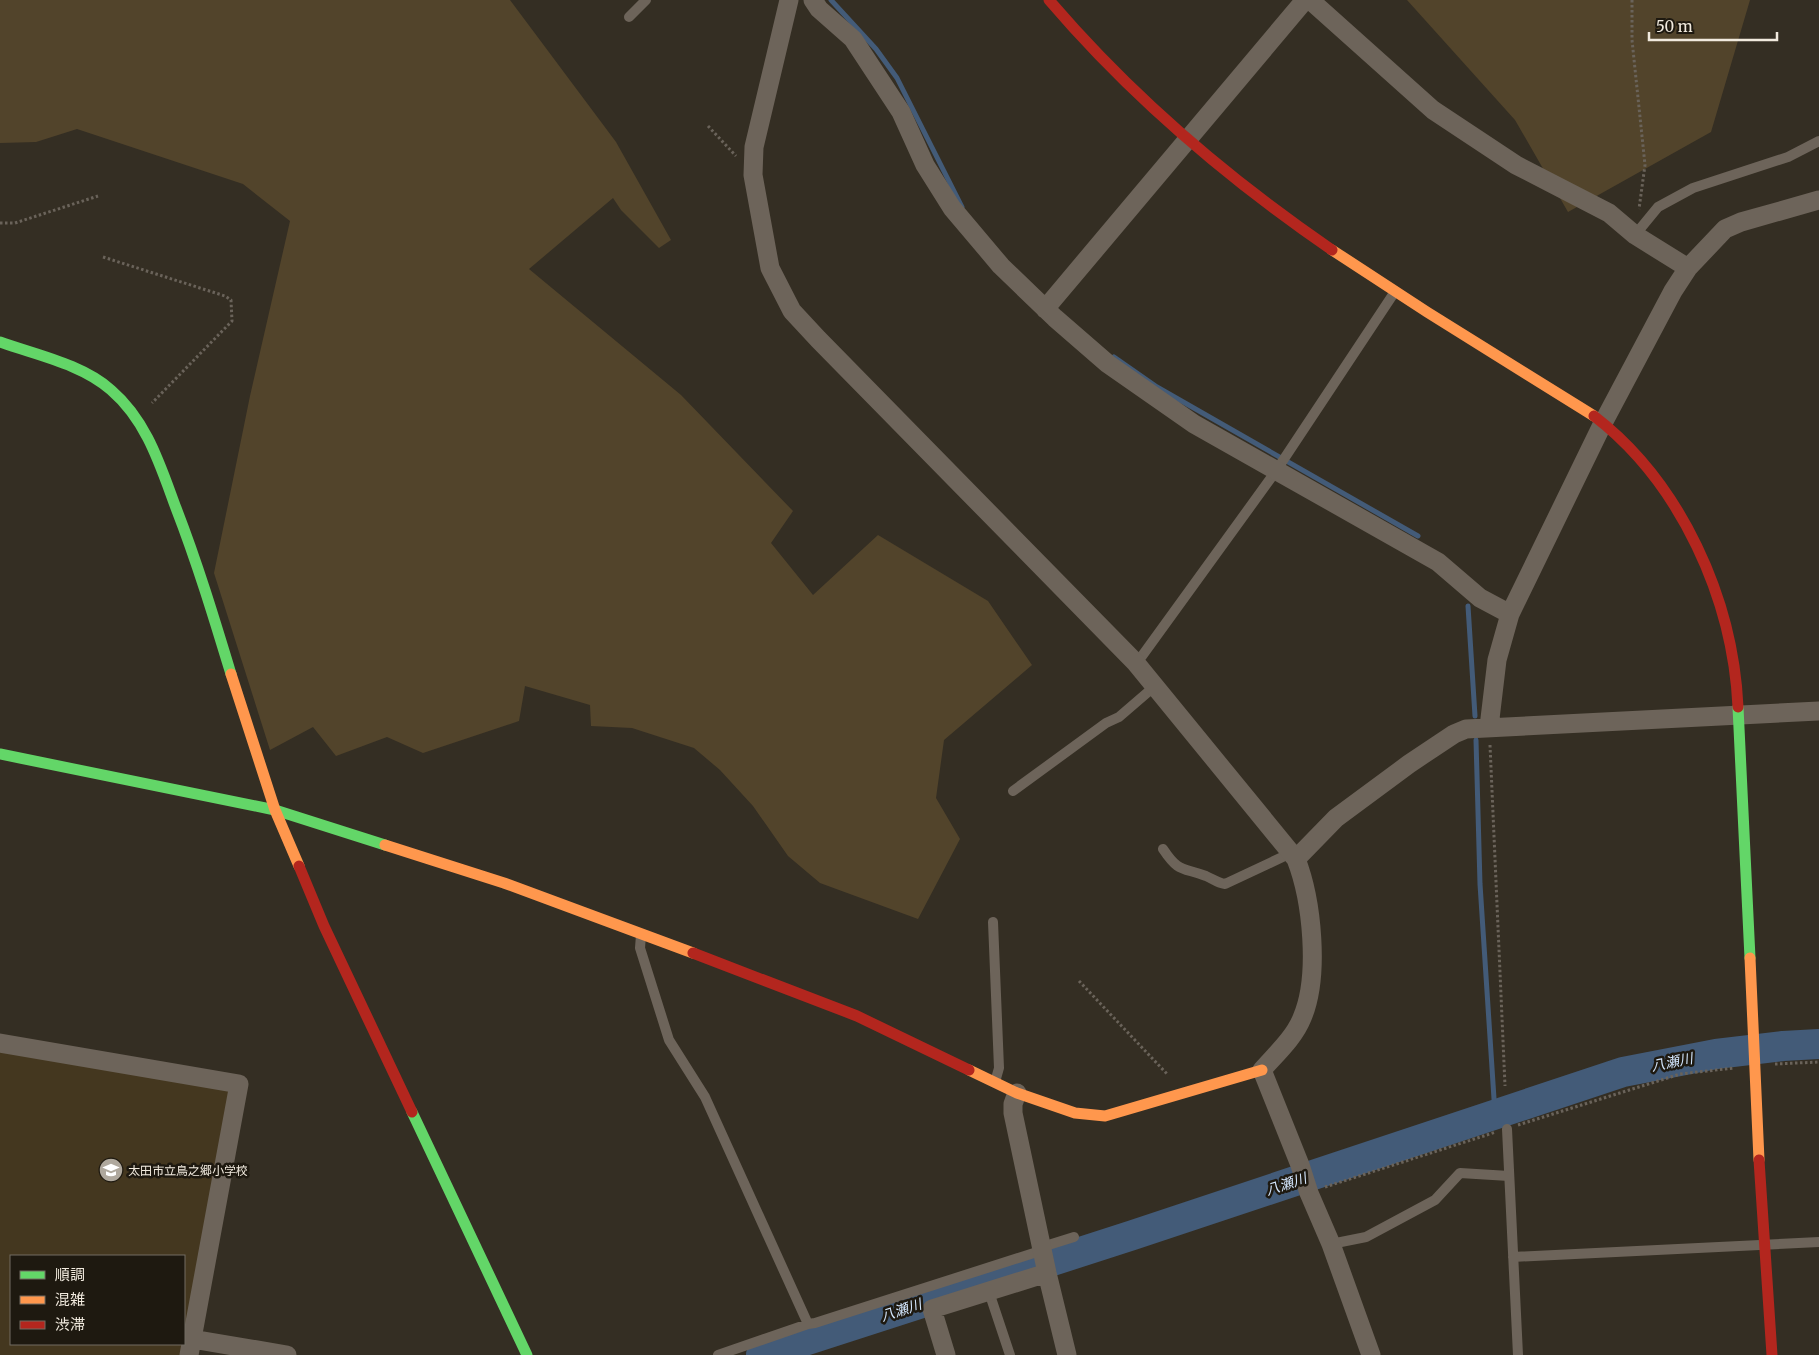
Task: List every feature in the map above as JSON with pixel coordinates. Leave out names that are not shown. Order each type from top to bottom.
[{"type":"street","points":[[0,754],[275,810],[504,883],[641,933],[856,1016],[995,1083],[1051,1106],[1091,1116],[1105,1116],[1262,1070],[1296,1029],[1307,1002],[1311,945],[1304,884],[1293,856],[1135,662],[792,311],[770,268],[753,175],[754,147],[789,0]]},
{"type":"street","points":[[813,0],[819,10],[853,39],[900,112],[925,165],[952,208],[1001,266],[1045,309],[1108,364],[1178,414],[1438,562],[1480,598],[1510,614]]},
{"type":"street","points":[[1049,0],[1084,43],[1187,139],[1273,208],[1394,291],[1561,394],[1603,423],[1660,484],[1698,546],[1711,576],[1728,633],[1738,715],[1763,1245],[1770,1312],[1772,1355]]},
{"type":"street","points":[[1045,309],[1306,0]]},
{"type":"street","points":[[1310,0],[1433,110],[1516,165],[1609,213],[1635,234],[1688,268]]},
{"type":"street","points":[[1489,727],[1497,660],[1510,614],[1603,423],[1673,291],[1688,268],[1726,229],[1741,222],[1819,200]]},
{"type":"street","points":[[0,342],[96,379],[136,416],[151,442],[169,484],[194,553],[275,810],[324,926],[527,1355]]},
{"type":"street","points":[[1293,856],[1336,818],[1417,759],[1454,734],[1466,729],[1819,710]]},
{"type":"street","points":[[0,1043],[238,1084],[190,1347],[287,1355]]},
{"type":"street","points":[[1262,1070],[1300,1165],[1308,1191],[1331,1244],[1372,1355]]},
{"type":"street","points":[[1017,1093],[1012,1104],[1013,1113],[1068,1355]]},
{"type":"street","points":[[946,1355],[932,1309],[989,1292],[1045,1260]]},
{"type":"lane","points":[[629,17],[646,0]]},
{"type":"lane","points":[[1635,234],[1658,207],[1693,188],[1788,157],[1819,141]]},
{"type":"lane","points":[[1135,662],[1142,656],[1276,471],[1394,291]]},
{"type":"lane","points":[[1014,791],[1106,723],[1119,717],[1155,686]]},
{"type":"lane","points":[[1163,849],[1172,863],[1181,869],[1225,884],[1293,856]]},
{"type":"lane","points":[[993,922],[999,1068],[995,1083]]},
{"type":"lane","points":[[641,933],[640,948],[670,1040],[705,1097],[808,1324]]},
{"type":"lane","points":[[1507,1129],[1518,1355]]},
{"type":"lane","points":[[1331,1244],[1366,1237],[1435,1200],[1460,1173],[1510,1176]]},
{"type":"lane","points":[[718,1355],[808,1324],[815,1324],[936,1286],[1037,1252],[1045,1260],[1074,1237]]},
{"type":"lane","points":[[1513,1257],[1819,1242]]},
{"type":"lane","points":[[989,1292],[1010,1355]]},
{"type":"path","points":[[1632,0],[1632,40],[1645,165],[1635,234]]},
{"type":"path","points":[[708,126],[753,175]]},
{"type":"path","points":[[0,223],[15,223],[98,196]]},
{"type":"path","points":[[103,257],[225,296],[231,300],[232,321],[136,416]]},
{"type":"path","points":[[1489,727],[1505,1086]]},
{"type":"path","points":[[1079,981],[1134,1042],[1175,1081],[1182,1094]]},
{"type":"path","points":[[1308,1191],[1680,1074],[1754,1064],[1819,1062]]},
{"type":"shaded area","points":[[0,0],[510,0],[616,142],[671,240],[659,248],[621,210],[613,198],[529,269],[681,395],[793,511],[771,543],[813,595],[878,535],[988,601],[1032,665],[944,740],[936,798],[960,839],[918,919],[820,883],[788,856],[753,806],[720,770],[694,748],[632,728],[591,726],[590,705],[525,686],[519,721],[423,753],[387,737],[336,756],[313,727],[270,750],[214,573],[250,396],[290,221],[243,184],[77,129],[36,142],[0,143]]},
{"type":"shaded area","points":[[1407,0],[1750,0],[1711,132],[1568,212],[1515,120]]},
{"type":"shaded area","name":"太田市立鳥之郷小学校","points":[[0,1043],[239,1084],[190,1355],[0,1355]]},
{"type":"waterway","points":[[831,0],[876,49],[897,78],[962,207]]},
{"type":"waterway","points":[[1114,357],[1157,387],[1418,536]]},
{"type":"waterway","points":[[1468,606],[1475,716]]},
{"type":"waterway","points":[[1476,740],[1480,884],[1495,1114]]},
{"type":"waterway","name":"八瀬川","points":[[761,1355],[1133,1235],[1623,1072],[1716,1054],[1819,1044]]},
{"type":"traffic: fast","points":[[0,342],[58,361],[86,373],[111,390],[134,415],[151,444],[184,528],[231,674]]},
{"type":"traffic: fast","points":[[1738,707],[1750,958]]},
{"type":"traffic: fast","points":[[0,754],[275,810],[385,845]]},
{"type":"traffic: fast","points":[[412,1112],[527,1355]]},
{"type":"traffic: slow","points":[[1332,250],[1427,312],[1594,416]]},
{"type":"traffic: slow","points":[[231,674],[275,810],[299,866]]},
{"type":"traffic: slow","points":[[385,845],[504,883],[693,953]]},
{"type":"traffic: slow","points":[[1750,958],[1759,1160]]},
{"type":"traffic: slow","points":[[969,1070],[1017,1093],[1075,1113],[1105,1116],[1262,1070]]},
{"type":"traffic: jam","points":[[1049,0],[1113,69],[1182,134],[1255,194],[1332,250]]},
{"type":"traffic: jam","points":[[1594,416],[1625,443],[1652,475],[1676,509],[1697,546],[1713,585],[1726,625],[1734,666],[1738,707]]},
{"type":"traffic: jam","points":[[299,866],[324,926],[412,1112]]},
{"type":"traffic: jam","points":[[693,953],[857,1016],[969,1070]]},
{"type":"traffic: jam","points":[[1759,1160],[1772,1355]]},
{"type":"place","name":"太田市立鳥之郷小学校","points":[[111,1170]]}]
